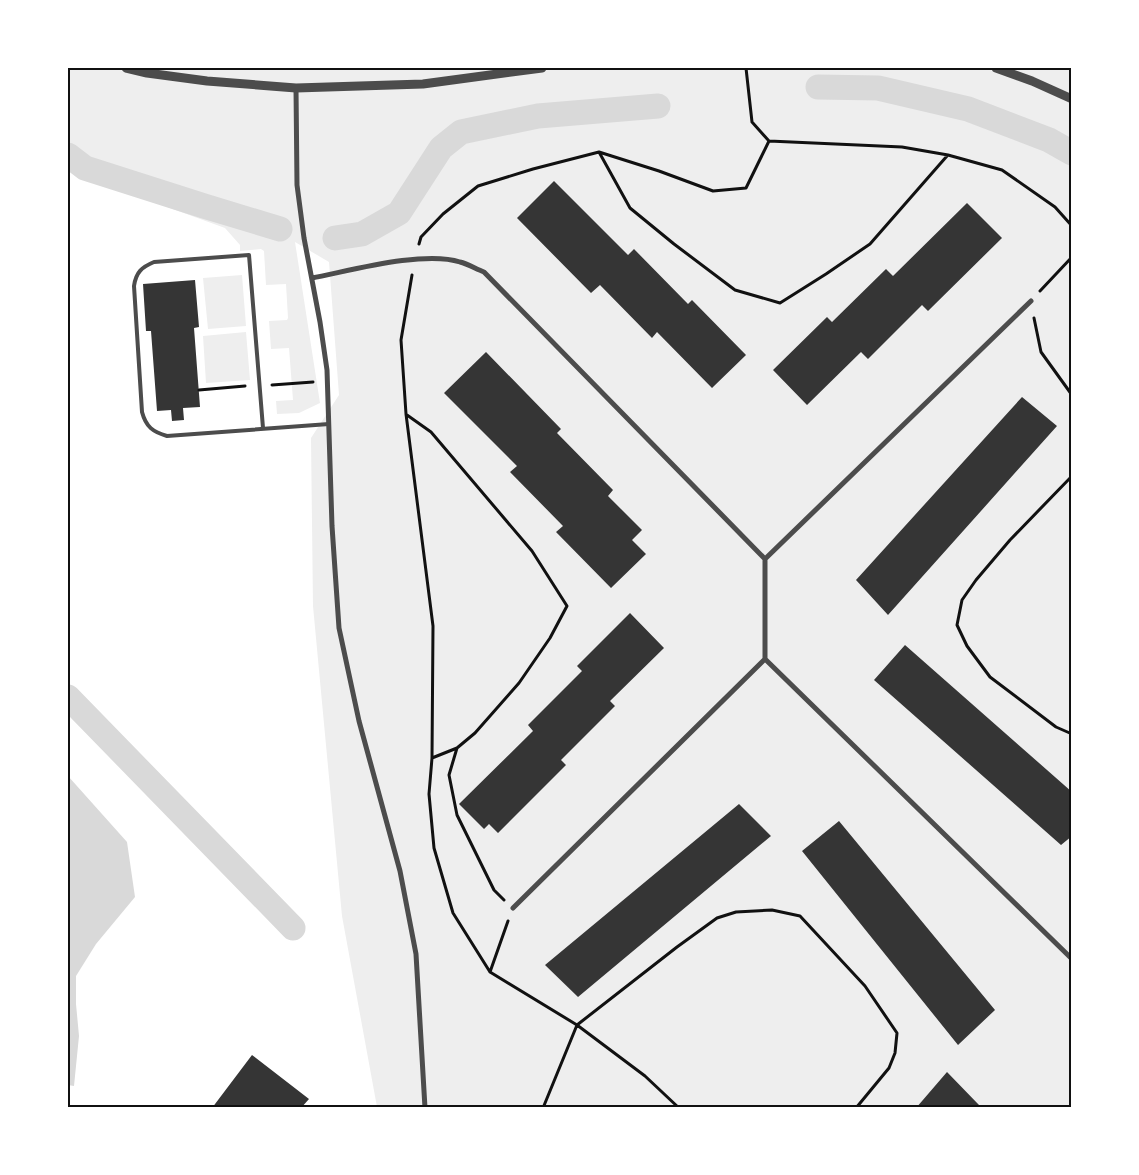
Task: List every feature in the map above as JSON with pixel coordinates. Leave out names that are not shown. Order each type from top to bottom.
[{"type":"street","points":[[126,68],[147,73],[207,81],[296,88],[423,84],[542,68]]},
{"type":"street","points":[[996,68],[1032,81],[1072,99]]},
{"type":"street","points":[[296,88],[297,185],[327,370],[332,526],[339,628],[359,721],[400,870],[416,954],[425,1108]]},
{"type":"street","points":[[312,278],[414,259],[434,258],[458,261],[484,272],[765,559],[765,659],[513,908]]},
{"type":"street","points":[[765,559],[1031,301]]},
{"type":"street","points":[[765,659],[1072,959]]},
{"type":"lane","points":[[263,428],[249,255],[154,262],[144,266],[135,277],[134,286],[142,412],[145,422],[151,430],[167,436],[328,424]]},
{"type":"path","points":[[746,68],[752,122],[769,141],[902,147],[948,155],[1002,170],[1055,207],[1072,226]]},
{"type":"path","points":[[679,1108],[645,1076],[577,1025],[490,972],[453,913],[434,848],[429,794],[432,758],[433,626],[406,414],[401,340],[414,259],[422,237],[443,214],[478,186],[599,152],[713,191],[746,188],[769,141]]},
{"type":"path","points":[[599,152],[630,208],[734,290],[780,302],[870,244],[948,155]]},
{"type":"path","points":[[1072,257],[1031,301],[1041,352],[1072,395]]},
{"type":"path","points":[[406,414],[431,432],[532,551],[567,606],[550,638],[520,683],[475,733],[457,748],[432,758]]},
{"type":"path","points":[[1072,476],[1010,540],[976,580],[962,600],[957,625],[967,646],[990,677],[1056,727],[1072,734]]},
{"type":"path","points":[[457,748],[448,775],[457,815],[494,890],[513,908],[490,972]]},
{"type":"path","points":[[543,1108],[577,1025],[717,918],[736,912],[772,910],[800,916],[865,986],[897,1033],[895,1053],[889,1068],[856,1108]]},
{"type":"shaded area","points":[[68,68],[1071,68],[1071,1107],[377,1107],[342,916],[313,606],[311,438],[339,395],[329,262],[295,242],[320,403],[299,413],[277,414],[276,401],[293,400],[289,348],[271,349],[269,321],[287,320],[288,318],[286,284],[266,285],[264,251],[261,249],[240,251],[240,245],[225,228],[68,171]]},
{"type":"shaded area","points":[[242,275],[246,326],[208,329],[203,278]]},
{"type":"shaded area","points":[[246,332],[250,380],[206,383],[203,336]]},
{"type":"shaded area","points":[[68,776],[127,842],[135,897],[96,944],[76,976],[79,1036],[74,1086],[68,1085]]},
{"type":"building","points":[[554,181],[628,255],[634,249],[688,304],[692,300],[746,355],[712,388],[657,332],[652,338],[600,285],[591,293],[517,218]]},
{"type":"building","points":[[967,203],[1002,238],[928,311],[922,305],[868,359],[861,352],[807,405],[773,370],[827,317],[832,322],[886,269],[893,276]]},
{"type":"building","points":[[195,280],[199,327],[194,328],[200,407],[183,408],[184,420],[172,421],[171,410],[157,411],[151,331],[146,331],[143,284]]},
{"type":"building","points":[[486,352],[561,429],[557,433],[613,490],[608,496],[642,530],[632,540],[646,554],[611,588],[556,532],[563,526],[510,472],[517,466],[444,393]]},
{"type":"building","points":[[1022,397],[1057,426],[888,615],[856,580]]},
{"type":"building","points":[[630,613],[664,648],[610,701],[615,706],[561,760],[566,765],[498,833],[489,824],[484,829],[459,804],[533,731],[528,725],[582,671],[577,666]]},
{"type":"building","points":[[905,645],[1072,792],[1072,836],[1061,845],[874,680]]},
{"type":"building","points":[[739,804],[771,836],[578,997],[545,965]]},
{"type":"building","points":[[839,821],[995,1010],[958,1045],[802,851]]},
{"type":"building","points":[[252,1055],[309,1099],[301,1108],[212,1108]]},
{"type":"building","points":[[947,1072],[979,1105],[977,1108],[916,1108]]},
{"type":"waterway","points":[[818,87],[878,88],[968,109],[1049,140],[1072,153]]},
{"type":"waterway","points":[[335,238],[362,234],[399,213],[441,148],[461,132],[538,116],[658,106]]},
{"type":"waterway","points":[[68,155],[85,168],[280,229]]},
{"type":"waterway","points":[[68,697],[293,928]]}]
